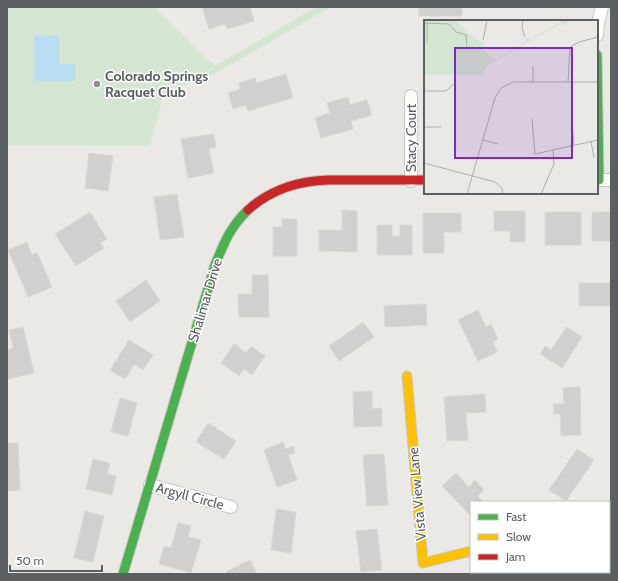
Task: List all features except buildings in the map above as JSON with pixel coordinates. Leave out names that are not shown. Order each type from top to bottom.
[{"type":"street","points":[[598,23],[602,7]]},
{"type":"street","name":"Stacy Court","points":[[411,96],[411,181]]},
{"type":"street","name":"Shalimar Drive","points":[[123,574],[215,265],[228,235],[236,223],[252,207],[272,193],[288,186],[307,181],[424,180]]},
{"type":"street","points":[[598,180],[611,180]]},
{"type":"street","name":"Vista View Lane","points":[[407,376],[423,562],[470,551]]},
{"type":"street","name":"Argyll Circle","points":[[150,485],[231,507]]},
{"type":"green space","name":"Colorado Springs Racquet Club","points":[[7,7],[157,7],[157,10],[215,66],[316,7],[331,7],[209,77],[207,74],[164,94],[150,146],[7,145]]},
{"type":"water","points":[[34,35],[59,36],[59,64],[75,64],[75,81],[34,81]]},
{"type":"traffic: fast","points":[[598,118],[599,180]]},
{"type":"traffic: fast","points":[[123,574],[215,265],[232,229],[248,210]]},
{"type":"traffic: slow","points":[[407,376],[423,563],[470,551]]},
{"type":"traffic: jam","points":[[248,210],[275,192],[306,182],[328,180],[424,180]]},
{"type":"place","name":"Colorado Springs Racquet Club","points":[[97,84]]}]
